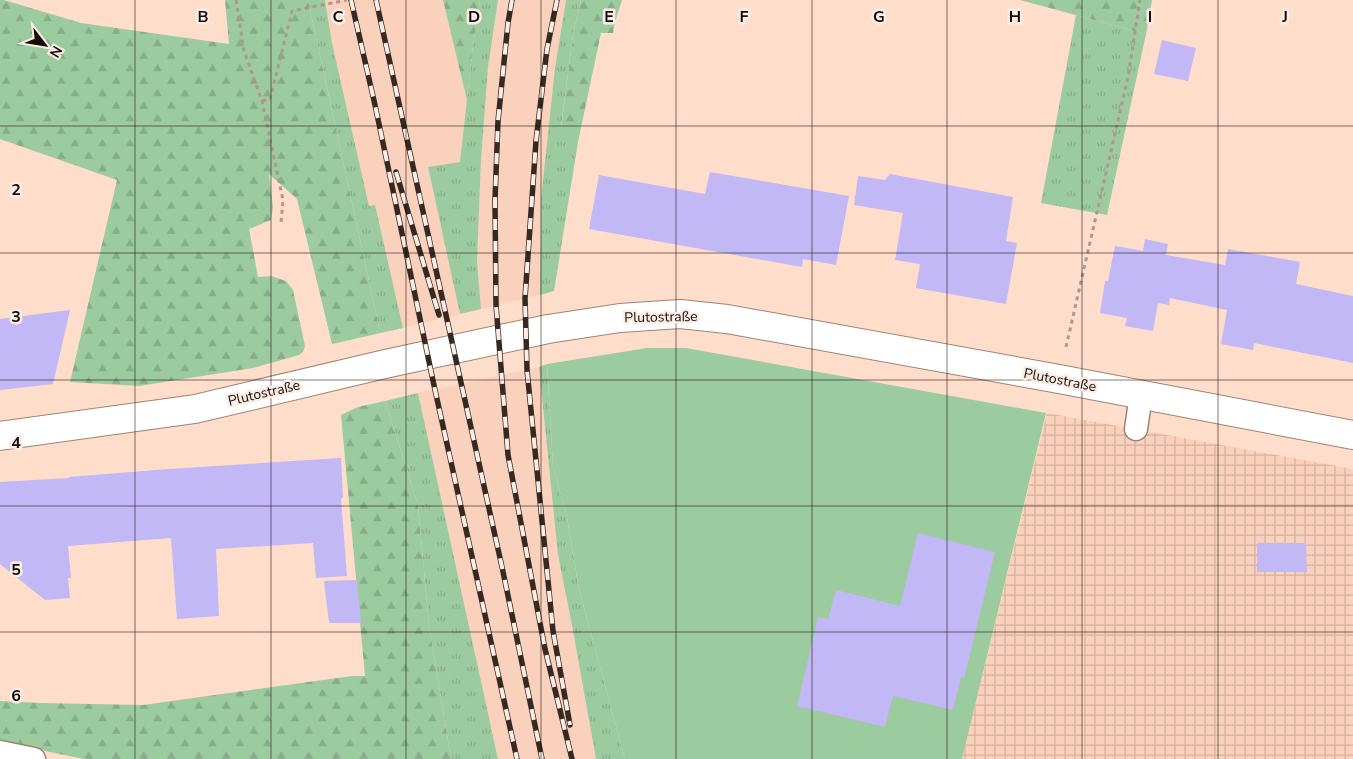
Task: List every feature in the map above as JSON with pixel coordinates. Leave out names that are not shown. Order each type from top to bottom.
[{"type":"street","name":"Plutostraße","points":[[0,436],[195,409],[385,364],[548,329],[620,318],[680,314],[726,319],[1059,379],[1353,435]]},
{"type":"lane","points":[[1136,429],[1141,395]]},
{"type":"lane","points":[[0,752],[34,759]]},
{"type":"path","points":[[236,0],[244,51],[262,101],[283,200],[281,224]]},
{"type":"path","points":[[262,101],[270,99],[292,11],[347,0]]},
{"type":"path","points":[[1059,379],[1128,77],[1140,0]]},
{"type":"shaded area","points":[[325,0],[443,0],[467,100],[460,162],[428,168],[460,314],[403,328],[375,206],[369,206],[332,43]]},
{"type":"shaded area","points":[[498,0],[566,0],[555,68],[541,199],[540,295],[481,309],[477,261],[481,160],[488,67]]},
{"type":"shaded area","points":[[539,367],[558,555],[596,759],[498,759],[418,393]]},
{"type":"shaded area","points":[[1047,413],[1353,469],[1353,759],[962,759]]},
{"type":"green space","points":[[0,0],[81,23],[229,44],[225,0],[308,0],[379,327],[385,332],[332,344],[297,199],[269,174],[273,207],[271,220],[249,229],[258,277],[271,276],[286,281],[293,290],[305,346],[303,352],[299,355],[253,368],[139,386],[70,382],[117,180],[0,139]]},
{"type":"green space","points":[[308,0],[325,0],[332,43],[369,206],[375,205],[403,328],[385,332],[379,327]]},
{"type":"green space","points":[[443,0],[480,0],[467,100]]},
{"type":"green space","points":[[480,0],[498,0],[488,67],[481,160],[477,261],[481,309],[460,314],[428,167],[460,162]]},
{"type":"green space","points":[[566,0],[581,0],[573,34],[561,128],[578,142],[554,291],[540,295],[541,199],[555,68]]},
{"type":"green space","points":[[581,0],[622,0],[613,33],[601,33],[578,142],[561,129],[573,34]]},
{"type":"green space","points":[[1020,0],[1152,0],[1146,34]]},
{"type":"green space","points":[[1076,15],[1146,34],[1107,215],[1041,203]]},
{"type":"green space","points":[[647,348],[686,348],[1046,413],[962,759],[625,759],[579,589],[567,517],[553,466],[547,364]]},
{"type":"green space","points":[[547,364],[553,466],[567,517],[579,589],[625,759],[596,759],[558,555],[539,367]]},
{"type":"green space","points":[[418,393],[498,759],[451,759],[429,625],[418,505],[385,401]]},
{"type":"green space","points":[[385,401],[418,505],[429,625],[451,759],[84,759],[0,742],[0,701],[143,705],[352,676],[365,676],[341,415],[358,407]]},
{"type":"building","points":[[1162,40],[1196,48],[1188,81],[1154,74]]},
{"type":"building","points":[[710,172],[849,196],[836,265],[803,259],[802,267],[589,229],[599,175],[705,194]]},
{"type":"building","points":[[890,174],[1013,197],[1006,241],[1017,243],[1006,304],[916,288],[920,264],[895,260],[903,213],[854,205],[858,176],[885,180]]},
{"type":"building","points":[[1145,239],[1168,244],[1166,255],[1225,265],[1228,249],[1300,262],[1296,284],[1353,296],[1353,363],[1254,343],[1253,350],[1221,344],[1227,310],[1170,298],[1169,305],[1158,303],[1153,331],[1125,326],[1127,318],[1100,313],[1105,281],[1108,281],[1115,246],[1143,251]]},
{"type":"building","points":[[70,310],[53,384],[0,390],[0,319]]},
{"type":"building","points":[[341,458],[343,498],[341,498],[347,576],[316,578],[313,543],[216,549],[219,616],[177,619],[171,538],[68,546],[71,578],[68,578],[70,598],[45,600],[0,564],[0,482]]},
{"type":"building","points":[[918,533],[995,552],[964,678],[961,677],[953,710],[893,696],[885,727],[797,706],[818,617],[828,619],[836,590],[900,606]]},
{"type":"building","points":[[1257,543],[1306,543],[1307,572],[1257,572]]},
{"type":"building","points":[[357,580],[361,623],[329,623],[324,581]]},
{"type":"railway","points":[[351,0],[517,759]]},
{"type":"railway","points":[[376,0],[502,567],[542,759]]},
{"type":"railway","points":[[512,0],[498,121],[495,200],[496,305],[508,455],[545,649],[572,759]]},
{"type":"railway","points":[[557,0],[547,49],[536,141],[525,298],[527,370],[553,631],[570,725]]},
{"type":"railway","points":[[396,172],[439,315]]}]
